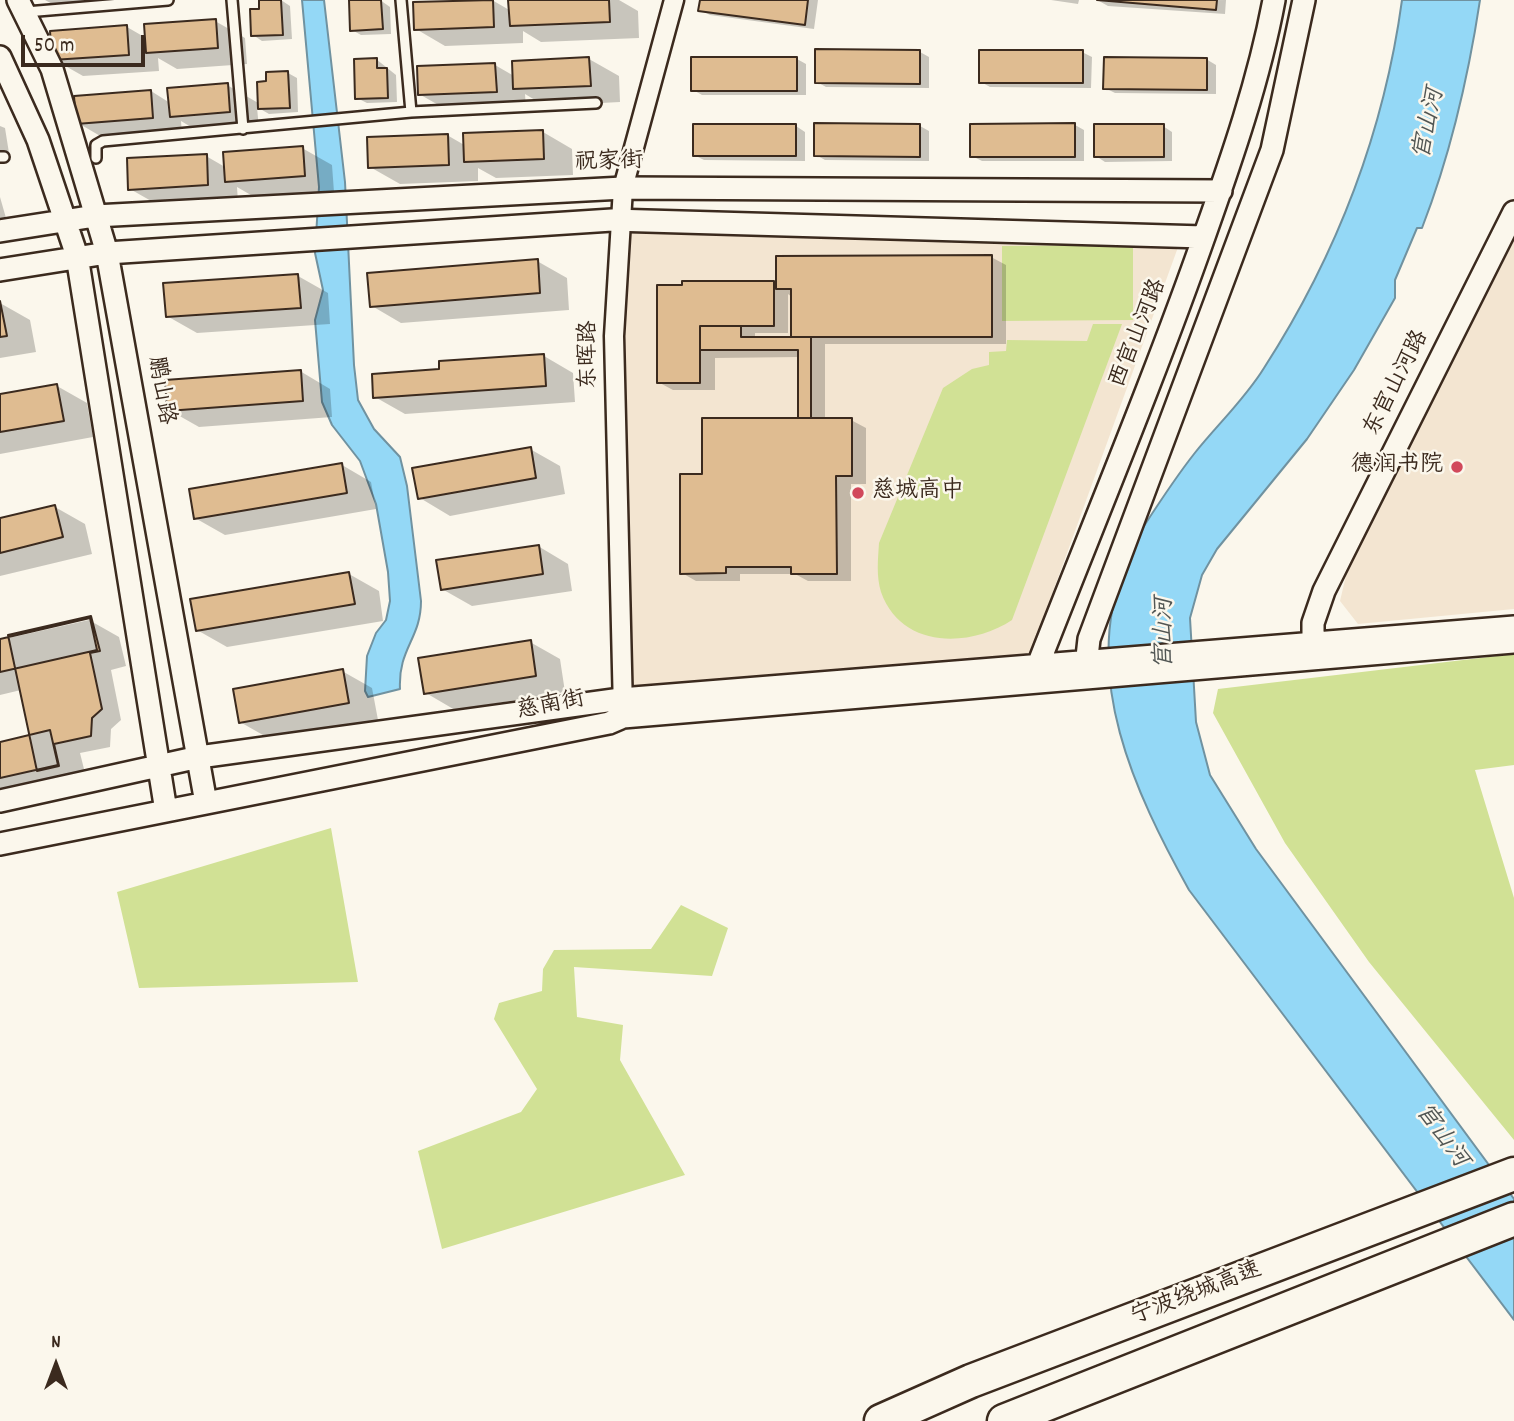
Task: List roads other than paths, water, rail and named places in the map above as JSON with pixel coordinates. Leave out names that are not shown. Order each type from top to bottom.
[{"type":"highway","name":"宁波绕城高速","points":[[881,1421],[971,1381],[1514,1174]]},
{"type":"highway","name":"宁波绕城高速","points":[[1004,1421],[1514,1219]]},
{"type":"street","name":"东晖路","points":[[622,708],[614,336],[621,221],[624,188],[674,0]]},
{"type":"street","name":"西官山河路","points":[[1038,673],[1194,270],[1221,191],[1266,40],[1274,0]]},
{"type":"street","points":[[1086,669],[1089,639],[1272,150],[1304,0]]},
{"type":"street","name":"鹏山路","points":[[21,6],[52,69],[107,253],[206,803]]},
{"type":"street","points":[[0,57],[38,140],[78,256],[166,811]]},
{"type":"street","name":"祝家街","points":[[0,230],[95,216],[624,188],[1221,191]]},
{"type":"street","name":"东官山河路","points":[[1312,653],[1313,623],[1324,591],[1514,212]]},
{"type":"street","points":[[0,270],[107,253],[621,221],[1204,237]]},
{"type":"street","points":[[1312,653],[1514,627]]},
{"type":"street","points":[[1312,653],[1514,642]]},
{"type":"street","name":"慈南街","points":[[0,801],[199,757],[622,708],[1312,653]]},
{"type":"street","name":"慈南街","points":[[0,844],[609,723],[622,708]]},
{"type":"lane","points":[[21,6],[168,0]]},
{"type":"lane","points":[[232,0],[243,129]]},
{"type":"lane","points":[[401,0],[411,112]]},
{"type":"lane","points":[[96,158],[96,145],[103,141],[411,112],[596,103]]},
{"type":"water","points":[[302,0],[324,0],[345,182],[358,400],[374,429],[400,457],[407,486],[421,601],[417,625],[402,663],[400,689],[368,697],[365,691],[367,656],[376,633],[386,620],[390,601],[388,572],[376,504],[360,461],[332,425],[322,402],[315,320],[323,290],[315,253],[319,187]]},
{"type":"water","name":"官山河","points":[[1402,0],[1480,0],[1450,144],[1422,228],[1417,228],[1395,280],[1395,298],[1354,370],[1307,439],[1217,549],[1202,575],[1190,618],[1196,722],[1210,775],[1256,849],[1514,1199],[1514,1320],[1189,890],[1133,774],[1111,691],[1108,649],[1113,608],[1134,544],[1187,463],[1256,379],[1313,282],[1335,237],[1369,145],[1394,49]]},
{"type":"place","name":"德润书院","points":[[1457,467]]},
{"type":"place","name":"慈城高中","points":[[858,493]]}]
